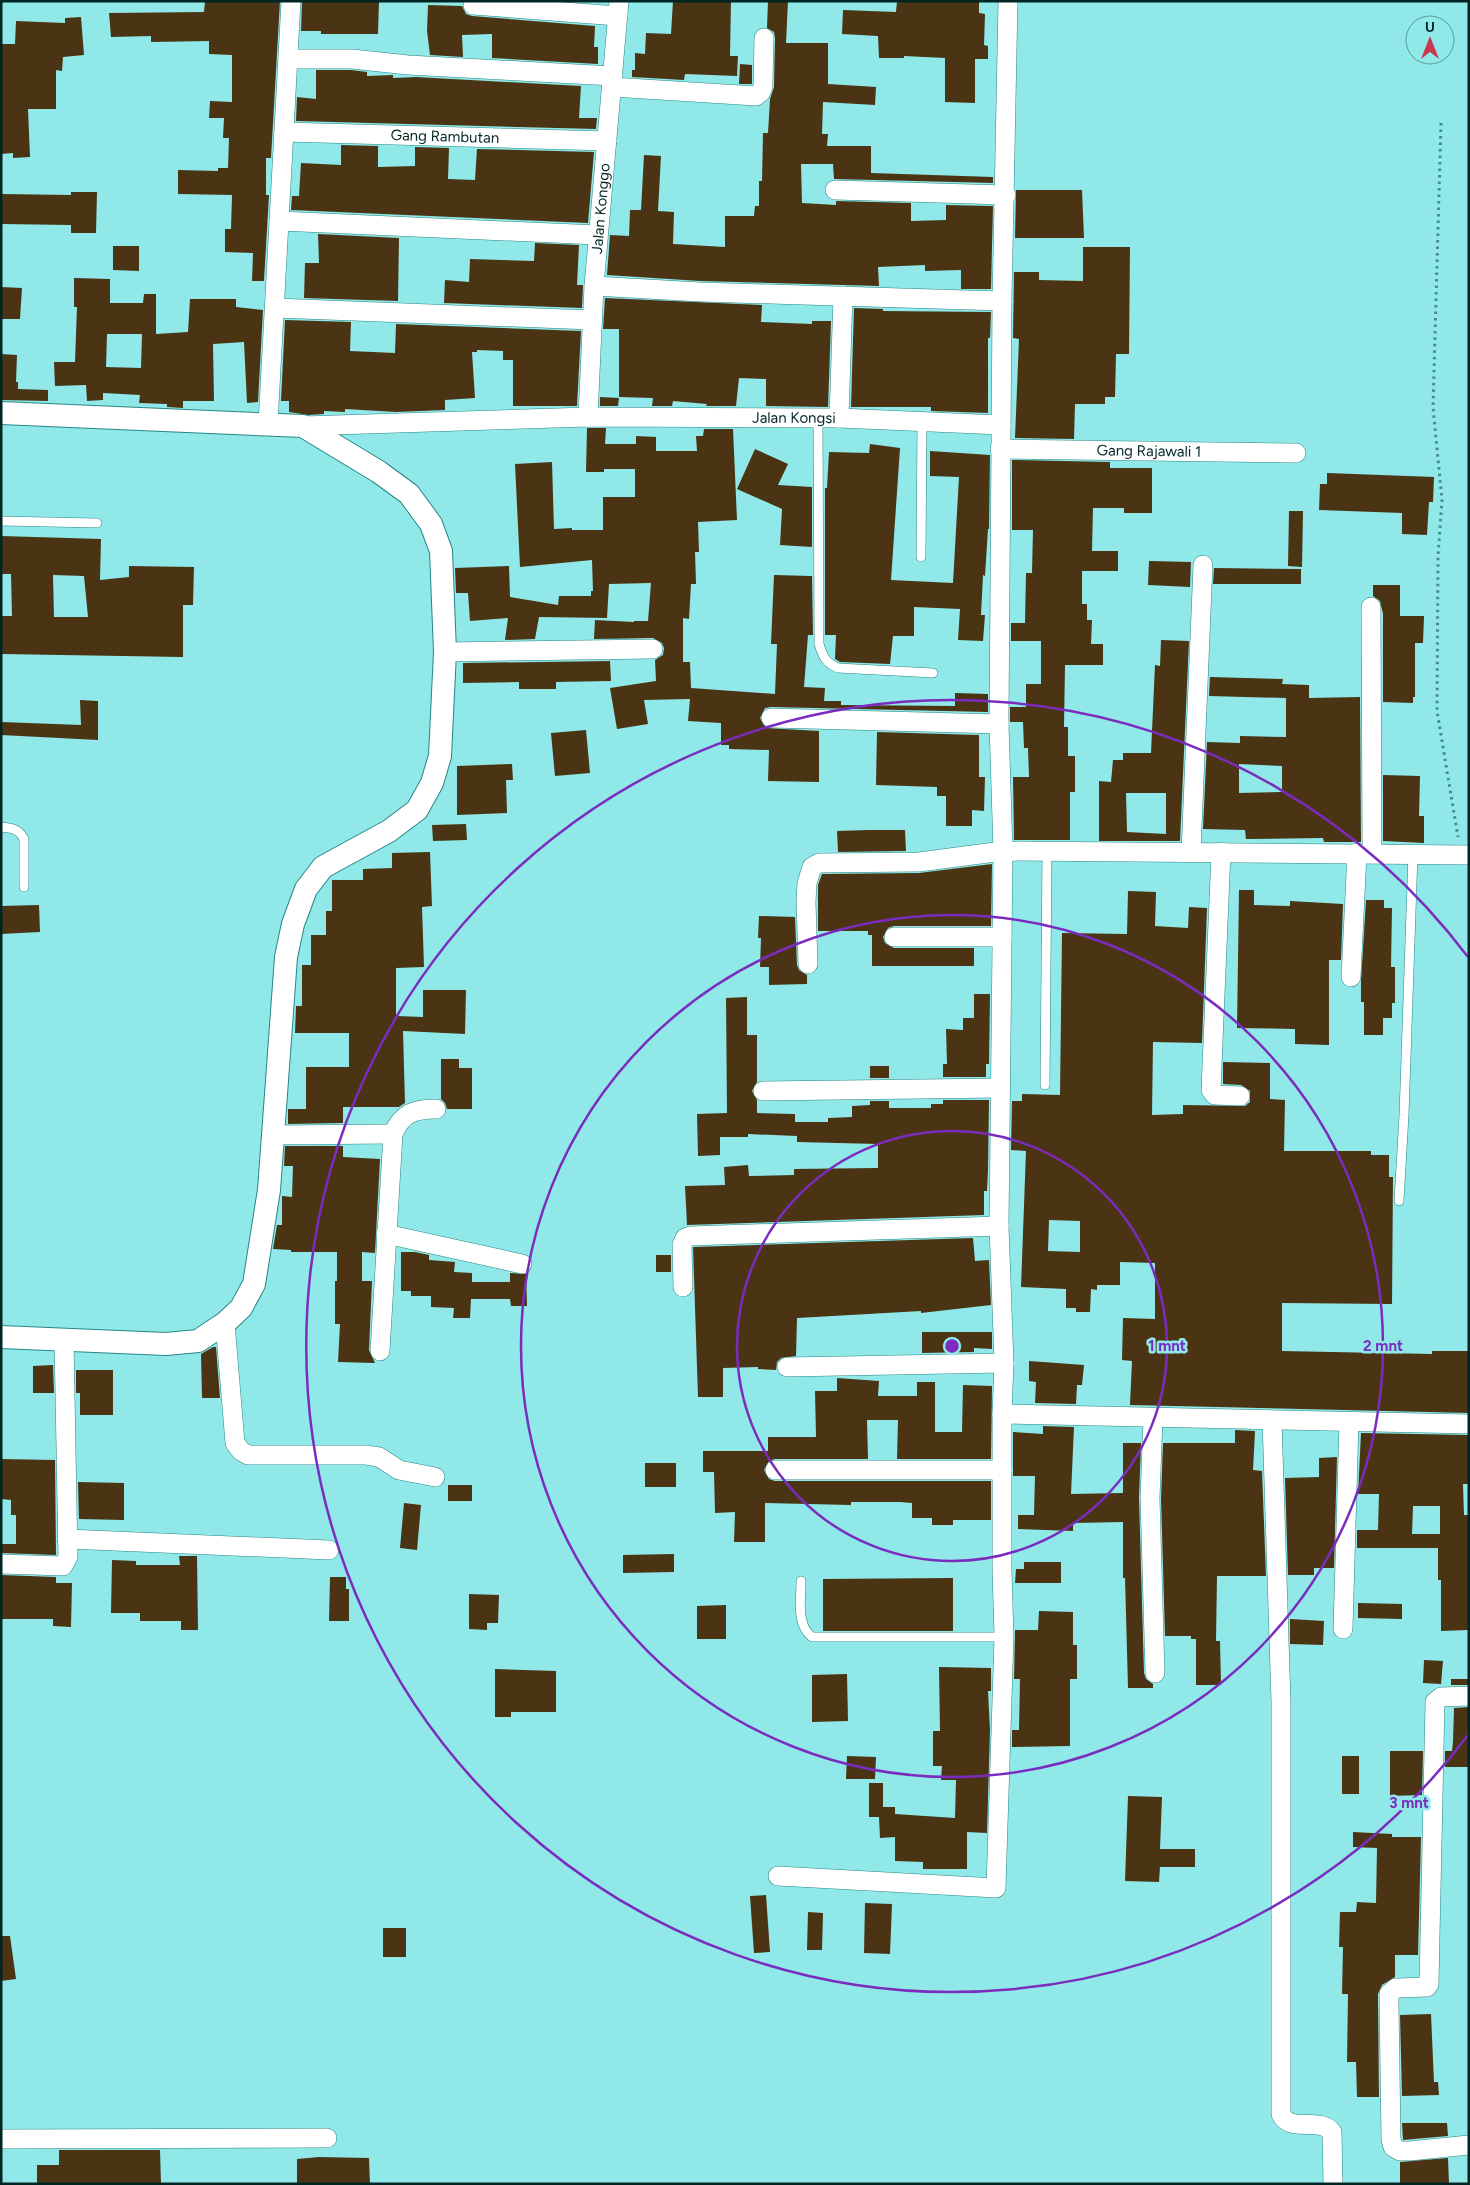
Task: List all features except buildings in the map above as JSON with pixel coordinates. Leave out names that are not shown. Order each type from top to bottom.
[{"type":"street","points":[[268,424],[292,1]]},
{"type":"street","points":[[778,1876],[996,1888],[1004,1636],[1002,1414],[1004,1363],[999,1226],[1003,851],[999,724],[1000,449],[1008,1]]},
{"type":"street","points":[[473,5],[619,9]]},
{"type":"street","name":"Jalan Konggo","points":[[588,417],[594,286],[619,9]]},
{"type":"street","points":[[288,60],[352,59],[408,66],[613,81],[756,96],[763,87],[764,38]]},
{"type":"street","name":"Gang Rambutan","points":[[284,132],[607,141]]},
{"type":"street","points":[[835,190],[1006,195]]},
{"type":"street","points":[[279,221],[598,235]]},
{"type":"street","points":[[594,286],[700,292],[1002,301]]},
{"type":"street","points":[[839,418],[843,296]]},
{"type":"street","points":[[275,308],[592,320]]},
{"type":"street","points":[[1,413],[303,426],[379,472],[409,494],[431,524],[441,551],[445,652],[440,756],[432,782],[417,810],[389,831],[322,867],[306,888],[293,924],[286,957],[269,1190],[254,1284],[240,1308],[225,1323],[198,1340],[166,1344],[1,1337]]},
{"type":"street","name":"Jalan Kongsi","points":[[303,426],[588,417],[839,418],[1001,425]]},
{"type":"street","name":"Gang Rajawali 1","points":[[1000,449],[1296,453]]},
{"type":"street","points":[[1191,852],[1203,564]]},
{"type":"street","points":[[1351,977],[1365,853],[1371,607]]},
{"type":"street","points":[[445,652],[653,649]]},
{"type":"street","points":[[771,718],[999,724]]},
{"type":"street","points":[[808,964],[807,883],[812,867],[819,864],[919,862],[1003,851],[1465,855]]},
{"type":"street","points":[[1221,852],[1211,1090],[1215,1095],[1240,1096]]},
{"type":"street","points":[[894,937],[1002,937]]},
{"type":"street","points":[[763,1091],[1000,1088]]},
{"type":"street","points":[[380,1351],[393,1134],[404,1116],[418,1110],[436,1109]]},
{"type":"street","points":[[273,1135],[393,1134]]},
{"type":"street","points":[[683,1287],[682,1245],[684,1238],[690,1236],[999,1226]]},
{"type":"street","points":[[386,1234],[522,1264]]},
{"type":"street","points":[[225,1323],[235,1443],[241,1451],[248,1455],[366,1455],[379,1457],[399,1470],[435,1477]]},
{"type":"street","points":[[1,1564],[63,1566],[68,1557],[64,1340]]},
{"type":"street","points":[[788,1367],[1004,1363]]},
{"type":"street","points":[[1002,1414],[1469,1424]]},
{"type":"street","points":[[1153,1418],[1150,1498],[1154,1673]]},
{"type":"street","points":[[1272,1420],[1281,1702],[1281,2114],[1284,2120],[1291,2124],[1324,2126],[1332,2132],[1333,2184]]},
{"type":"street","points":[[1343,1629],[1349,1422]]},
{"type":"street","points":[[775,1470],[1002,1470]]},
{"type":"street","points":[[67,1539],[329,1550]]},
{"type":"street","points":[[1469,1696],[1441,1697],[1435,1702],[1429,1984],[1427,1987],[1422,1988],[1396,1988],[1389,1994],[1388,2001],[1391,2139],[1393,2147],[1400,2151],[1410,2151],[1469,2145]]},
{"type":"street","points":[[1,2139],[327,2138]]},
{"type":"lane","points":[[818,418],[820,644],[822,655],[828,663],[838,668],[932,673]]},
{"type":"lane","points":[[921,557],[922,421]]},
{"type":"lane","points":[[1,520],[97,522]]},
{"type":"lane","points":[[1,828],[13,828],[21,833],[24,839],[24,887]]},
{"type":"lane","points":[[1045,1085],[1047,851]]},
{"type":"lane","points":[[1399,1201],[1404,1115],[1413,854]]},
{"type":"lane","points":[[801,1580],[801,1618],[804,1632],[812,1637],[1004,1636]]},
{"type":"path","points":[[1441,123],[1433,407],[1442,500],[1438,556],[1437,711],[1465,855]]}]
